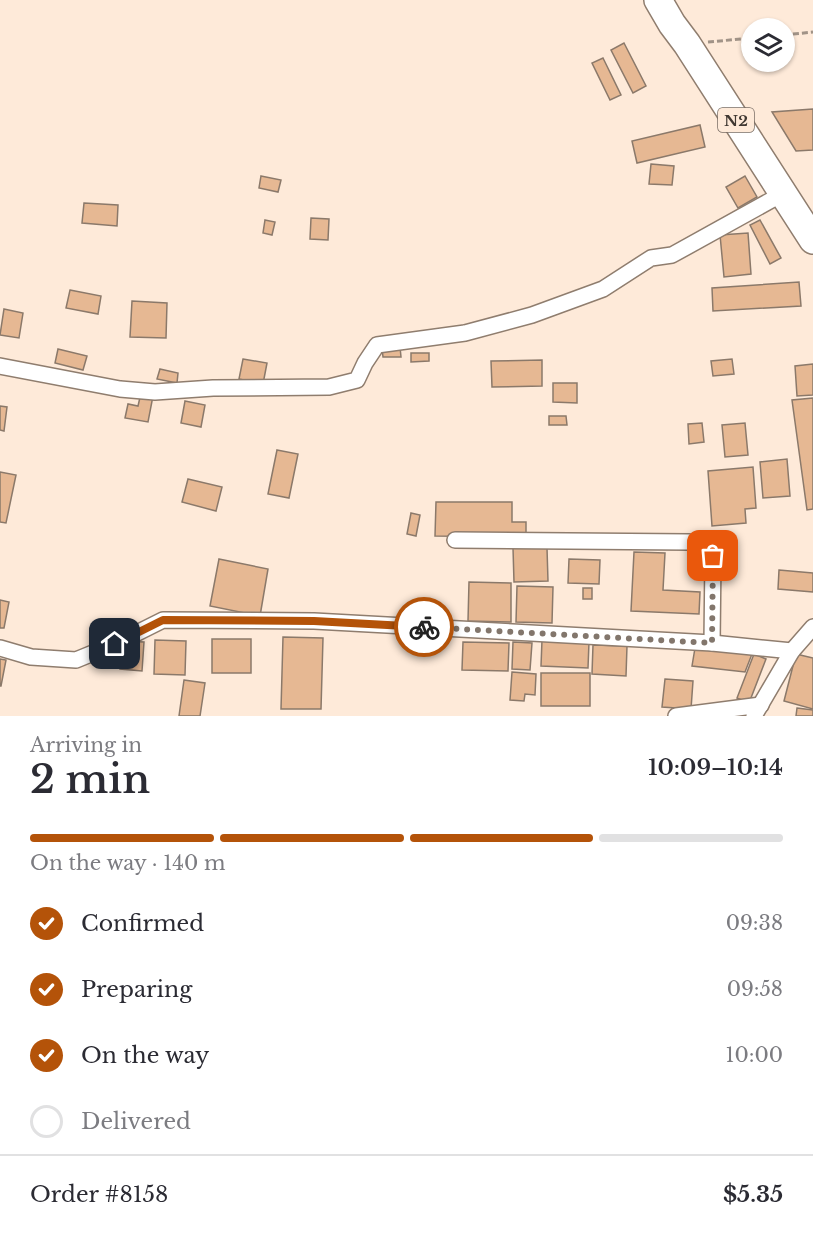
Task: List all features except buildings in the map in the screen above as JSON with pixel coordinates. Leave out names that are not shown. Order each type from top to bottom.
[{"type":"highway","name":"N2","points":[[658,0],[813,240]]},
{"type":"street","points":[[0,366],[120,389],[155,392],[213,388],[329,387],[357,380],[377,345],[465,333],[532,315],[603,289],[651,258],[672,255],[784,193]]},
{"type":"street","points":[[455,540],[689,542],[705,545],[713,556],[712,643]]},
{"type":"street","points":[[0,648],[31,657],[76,660],[163,620],[314,621],[712,643],[792,651]]},
{"type":"street","points":[[676,716],[757,710],[792,651],[813,627]]},
{"type":"path","points":[[795,34],[813,32]]},
{"type":"path","points":[[687,44],[741,39]]},
{"type":"way so far","points":[[424,627],[712,643],[713,556]]},
{"type":"route","points":[[115,644],[163,620],[314,621],[424,627]]}]
